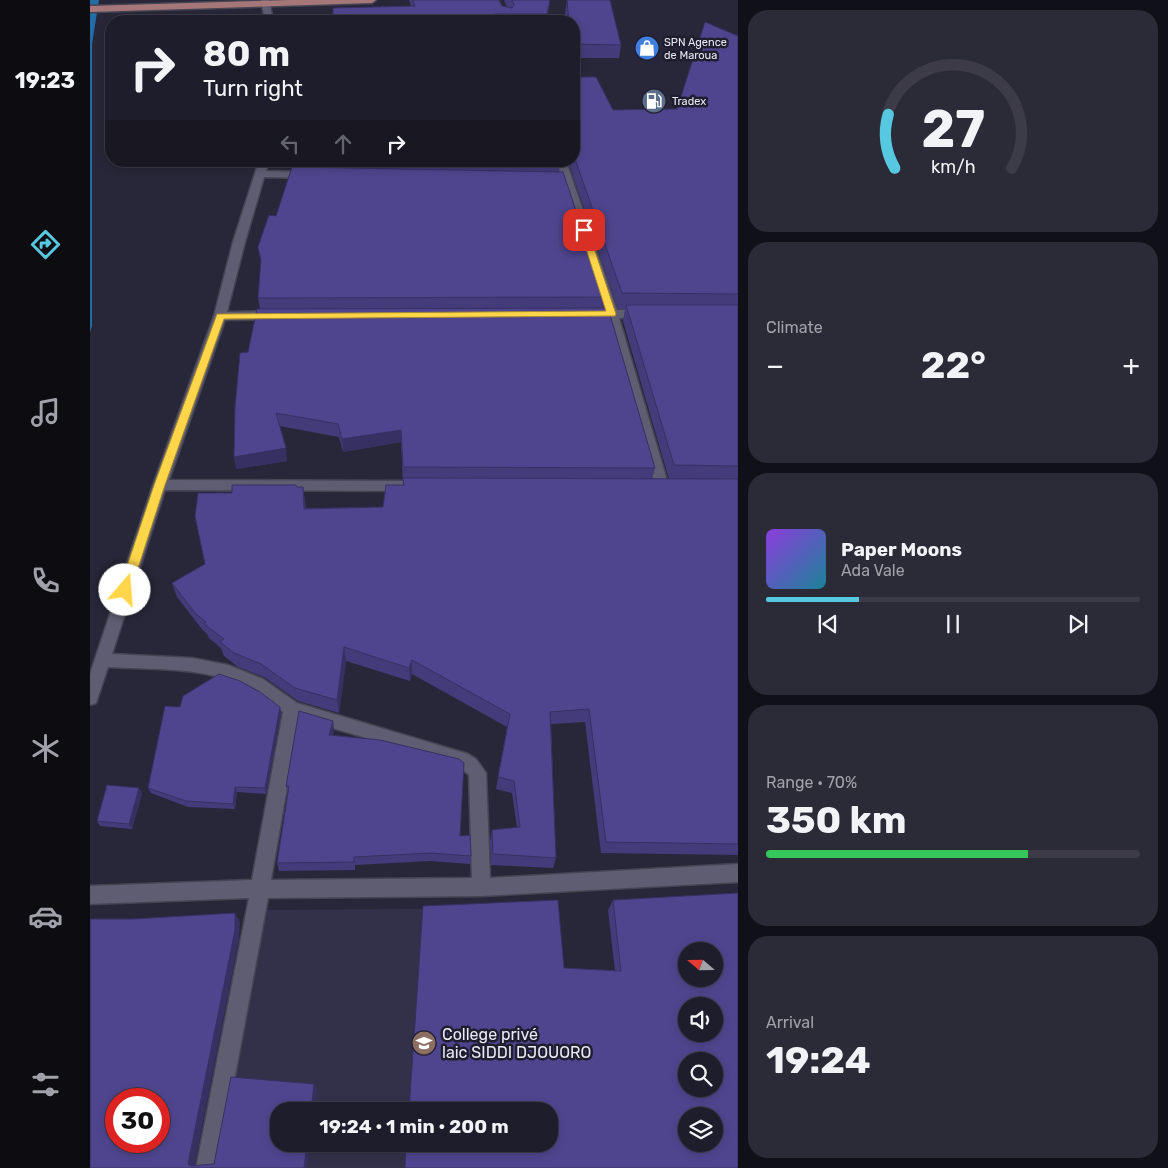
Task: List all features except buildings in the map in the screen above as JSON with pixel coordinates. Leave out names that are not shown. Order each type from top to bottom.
[{"type":"main road","points":[[90,9],[372,0]]},
{"type":"street","points":[[265,2],[268,15]]},
{"type":"street","points":[[562,167],[563,180],[612,314],[662,487]]},
{"type":"street","points":[[90,698],[160,485],[220,316],[239,242],[262,168],[320,175]]},
{"type":"street","points":[[582,314],[660,314]]},
{"type":"street","points":[[220,316],[289,315]]},
{"type":"street","points":[[160,485],[424,486]]},
{"type":"street","points":[[644,487],[681,487]]},
{"type":"street","points":[[102,660],[202,666],[242,676],[270,691],[292,709],[450,754],[470,764],[477,773],[482,887]]},
{"type":"street","points":[[207,1168],[292,709]]},
{"type":"street","points":[[90,895],[260,889],[482,887],[738,873]]},
{"type":"shaded area","name":"College privé laic SIDDI DJOUORO","points":[[554,908],[560,1168],[213,1168],[263,910]]},
{"type":"water","points":[[90,0],[99,0],[92,44],[92,326],[90,332]]},
{"type":"place","name":"SPN Agence de Maroua","points":[[647,48]]},
{"type":"place","name":"Tradex","points":[[654,101]]},
{"type":"place","name":"College privé laic SIDDI DJOUORO","points":[[424,1043]]},
{"type":"route","points":[[125,590],[220,316],[612,314],[584,230]]}]
